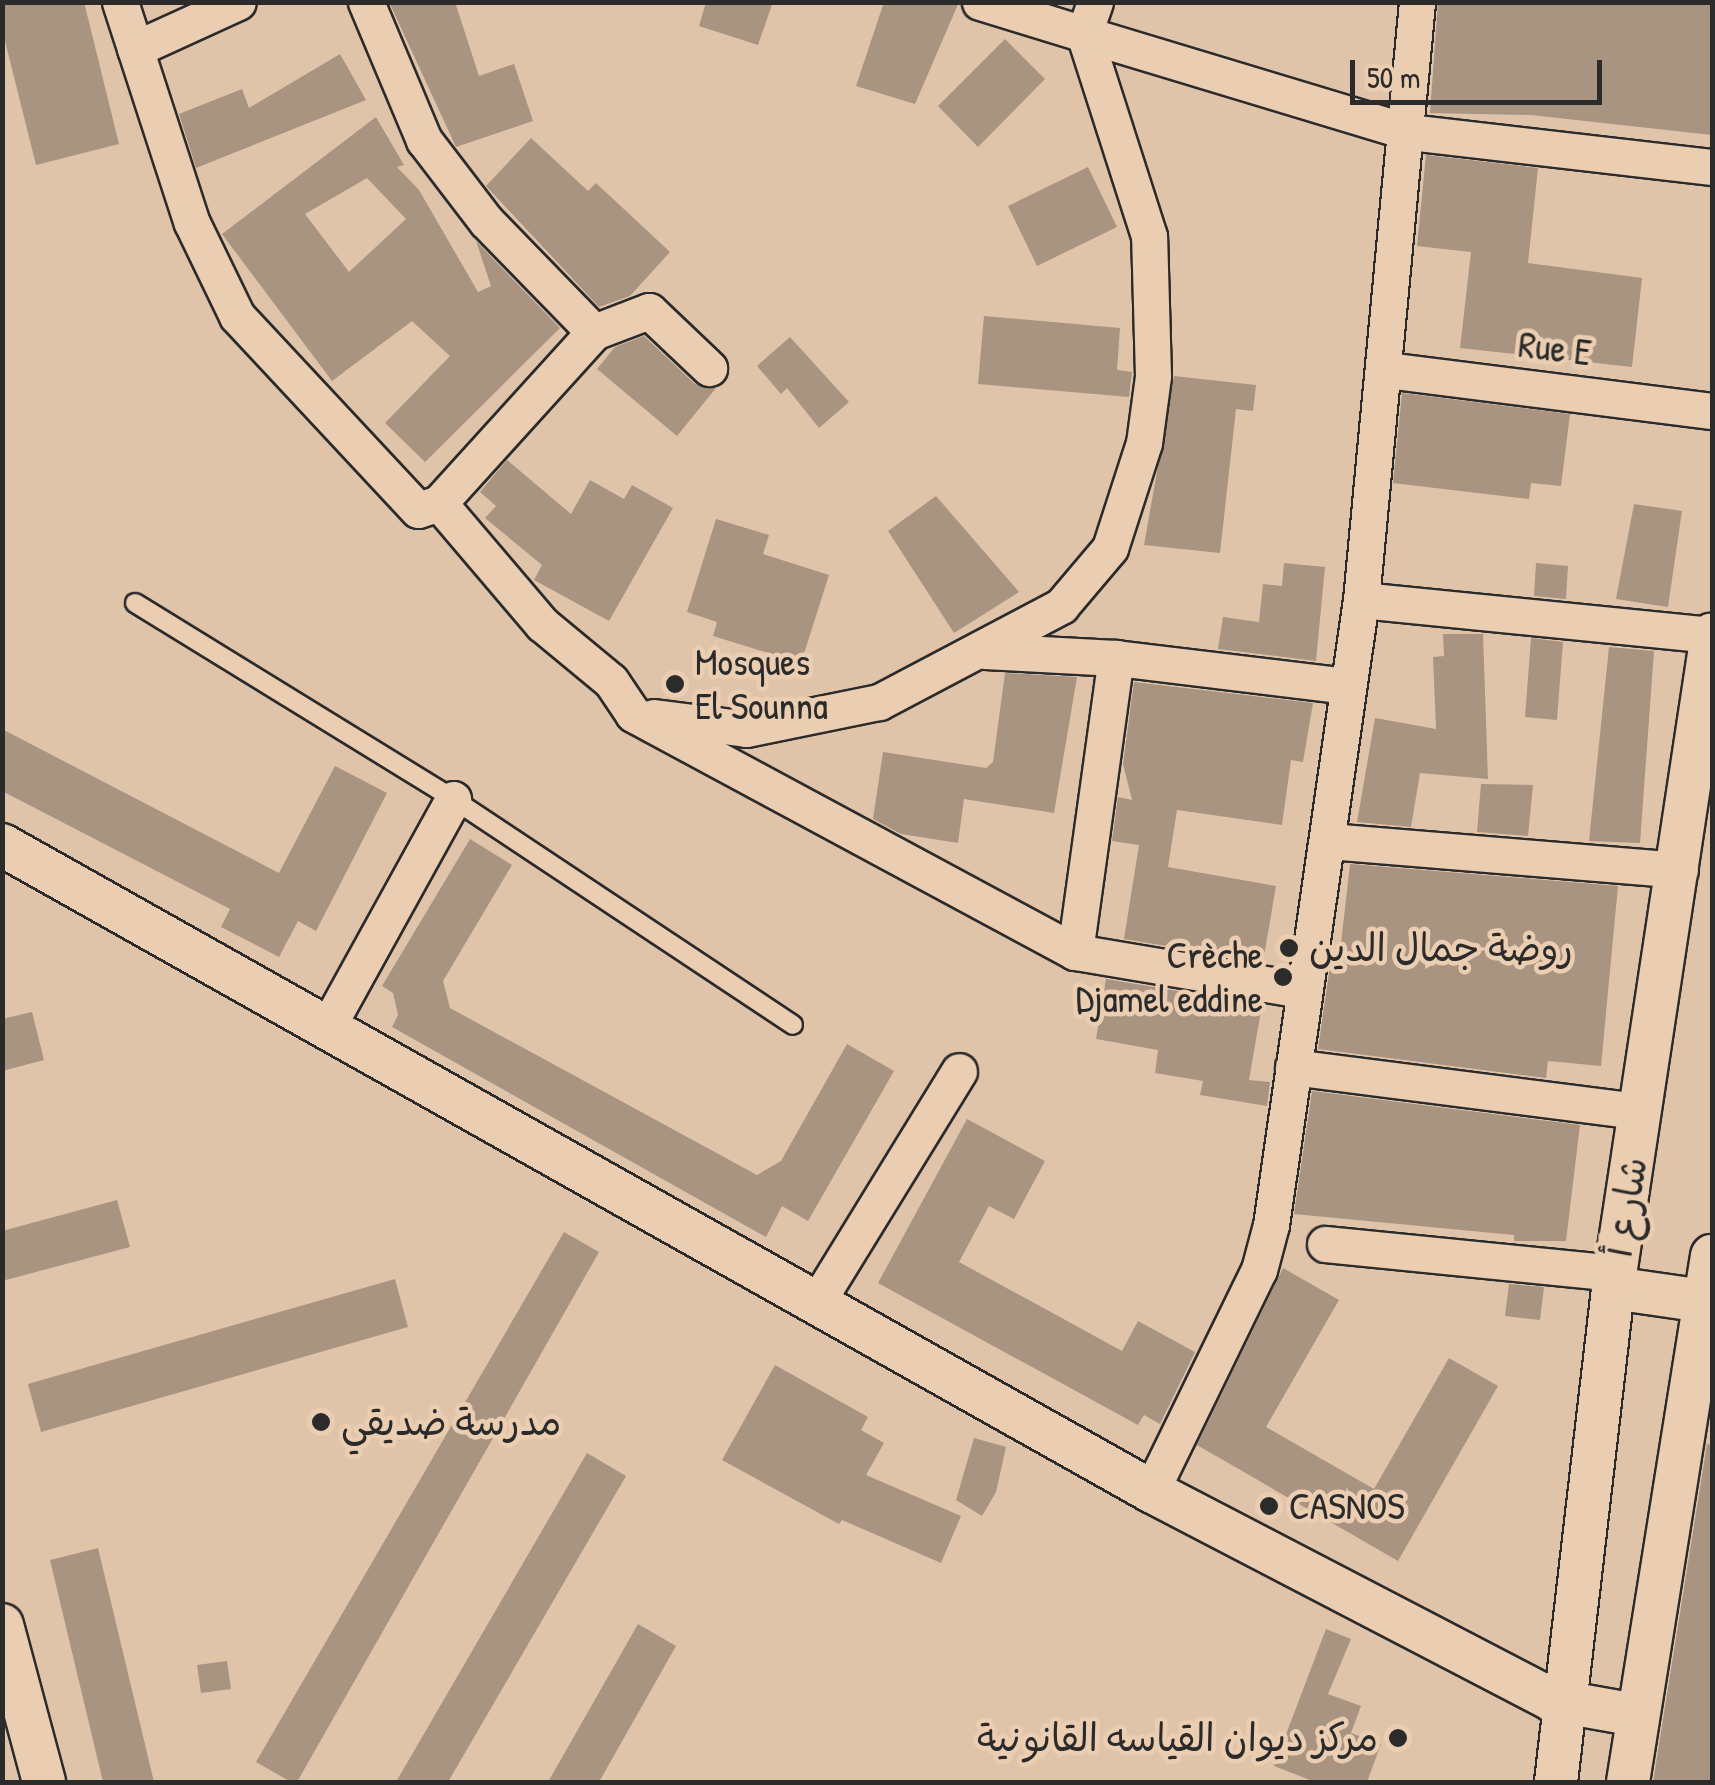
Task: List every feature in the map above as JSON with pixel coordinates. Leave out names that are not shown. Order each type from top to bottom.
[{"type":"street","points":[[120,2],[192,223],[237,316],[418,510],[439,503],[594,332],[648,311],[709,368]]},
{"type":"street","points":[[134,49],[238,2]]},
{"type":"street","points":[[366,2],[424,140],[486,222],[594,332]]},
{"type":"street","points":[[980,2],[1090,18],[1408,132],[1712,167]]},
{"type":"street","points":[[1151,1491],[1259,1270],[1328,840],[1361,600],[1408,132],[1416,2]]},
{"type":"street","points":[[634,714],[746,729],[879,702],[986,650],[1080,590],[1110,548],[1144,443],[1153,376],[1149,236],[1090,18]]},
{"type":"street","name":"Rue E","points":[[1386,370],[1712,410]]},
{"type":"street","points":[[439,503],[542,624],[611,680],[634,714],[1076,952],[1302,990]]},
{"type":"street","points":[[1361,600],[1712,635]]},
{"type":"street","name":"شارع أ","points":[[1556,1782],[1615,1280],[1680,870],[1712,635]]},
{"type":"street","points":[[986,650],[1116,658],[1348,686]]},
{"type":"street","points":[[1076,952],[1116,658]]},
{"type":"street","points":[[328,1024],[453,798]]},
{"type":"street","points":[[1328,840],[1680,870]]},
{"type":"street","points":[[2,845],[328,1024],[1151,1491],[1564,1706],[1636,1715]]},
{"type":"street","points":[[1292,1067],[1642,1112]]},
{"type":"street","points":[[817,1302],[959,1072]]},
{"type":"street","points":[[1325,1244],[1615,1280],[1703,1301]]},
{"type":"street","points":[[1628,1782],[1636,1715],[1699,1412],[1703,1301],[1712,1256]]},
{"type":"street","points":[[2,1625],[44,1782]]},
{"type":"lane","points":[[135,603],[453,798],[793,1025]]},
{"type":"building","points":[[2,2],[84,2],[119,144],[36,165],[2,29]]},
{"type":"building","points":[[389,2],[455,2],[479,76],[514,64],[533,121],[456,147]]},
{"type":"building","points":[[706,2],[773,2],[758,45],[699,26]]},
{"type":"building","points":[[884,2],[959,2],[915,104],[856,86]]},
{"type":"building","points":[[1438,2],[1712,2],[1712,135],[1531,115],[1430,113]]},
{"type":"building","points":[[1005,39],[1045,79],[978,147],[938,106]]},
{"type":"building","points":[[340,54],[366,100],[196,168],[179,114],[242,89],[249,108]]},
{"type":"building","points":[[376,117],[404,165],[397,167],[419,190],[478,292],[491,286],[476,241],[560,328],[425,462],[385,423],[450,356],[412,321],[332,381],[222,234]],"holes":[[[367,178],[406,219],[349,272],[305,214]]]},
{"type":"building","points":[[531,138],[588,191],[596,183],[670,252],[630,296],[599,307],[486,186]]},
{"type":"building","points":[[1426,155],[1538,168],[1528,263],[1642,278],[1632,367],[1460,348],[1471,252],[1417,246]]},
{"type":"building","points":[[1088,167],[1117,227],[1037,266],[1008,206]]},
{"type":"building","points":[[984,316],[1120,328],[1117,370],[1132,372],[1129,397],[978,384]]},
{"type":"building","points":[[644,336],[695,384],[716,388],[677,436],[597,369],[615,347]]},
{"type":"building","points":[[790,337],[849,402],[819,428],[787,388],[781,394],[757,366]]},
{"type":"building","points":[[1174,376],[1256,385],[1253,411],[1236,409],[1220,553],[1144,545]]},
{"type":"building","points":[[1402,393],[1570,414],[1561,486],[1531,483],[1529,499],[1393,483]]},
{"type":"building","points":[[507,460],[571,514],[590,480],[624,499],[632,485],[673,508],[609,621],[534,580],[542,565],[485,518],[496,506],[480,492]]},
{"type":"building","points":[[936,496],[1019,592],[954,633],[888,531]]},
{"type":"building","points":[[1634,504],[1682,511],[1668,607],[1616,599]]},
{"type":"building","points":[[716,519],[769,535],[763,554],[829,575],[801,663],[713,636],[717,622],[687,612]]},
{"type":"building","points":[[1284,563],[1325,567],[1316,661],[1218,649],[1223,617],[1259,622],[1263,584],[1282,586]]},
{"type":"building","points":[[1536,563],[1568,566],[1566,599],[1534,596]]},
{"type":"building","points":[[1443,634],[1483,634],[1488,779],[1420,773],[1411,827],[1357,822],[1375,718],[1436,729],[1433,657],[1444,656]]},
{"type":"building","points":[[1531,638],[1563,642],[1557,720],[1525,717]]},
{"type":"building","points":[[1609,647],[1654,651],[1640,843],[1589,841]]},
{"type":"building","points":[[1005,673],[1077,677],[1054,813],[964,799],[958,843],[901,834],[873,819],[883,752],[986,768],[993,762]]},
{"type":"building","points":[[1134,682],[1313,703],[1303,762],[1291,760],[1282,825],[1177,810],[1168,867],[1276,886],[1263,962],[1124,939],[1139,845],[1112,841],[1118,797],[1132,800],[1123,764]]},
{"type":"building","points":[[2,729],[279,873],[335,766],[387,793],[316,931],[298,921],[279,957],[221,927],[230,909],[2,791]]},
{"type":"building","points":[[1481,784],[1533,785],[1528,836],[1477,832]]},
{"type":"building","points":[[470,839],[512,865],[443,981],[450,1008],[757,1175],[781,1161],[847,1044],[894,1071],[808,1221],[782,1206],[766,1237],[392,1027],[398,1015],[393,993],[382,986]]},
{"type":"building","points":[[1350,864],[1618,886],[1601,1066],[1548,1061],[1546,1078],[1318,1049],[1332,952],[1340,952]]},
{"type":"building","points":[[1106,979],[1262,1005],[1249,1080],[1270,1082],[1267,1106],[1200,1095],[1203,1081],[1155,1073],[1158,1050],[1096,1039]]},
{"type":"building","points":[[32,1012],[44,1060],[2,1071],[2,1019]]},
{"type":"building","points":[[1312,1091],[1580,1125],[1566,1241],[1514,1241],[1514,1235],[1294,1214]]},
{"type":"building","points":[[967,1119],[1045,1161],[1014,1219],[989,1206],[959,1262],[1122,1351],[1138,1321],[1195,1352],[1160,1424],[1144,1415],[1138,1425],[878,1283]]},
{"type":"building","points":[[117,1200],[130,1247],[2,1281],[2,1231]]},
{"type":"building","points":[[564,1232],[599,1252],[297,1782],[291,1782],[256,1762]]},
{"type":"building","points":[[1283,1268],[1339,1300],[1266,1427],[1374,1489],[1449,1358],[1498,1386],[1398,1561],[1197,1445]]},
{"type":"building","points":[[395,1279],[408,1327],[41,1432],[28,1384]]},
{"type":"building","points":[[1509,1284],[1544,1287],[1540,1320],[1505,1316]]},
{"type":"building","points":[[775,1365],[868,1417],[861,1430],[884,1443],[866,1475],[961,1516],[941,1563],[842,1520],[839,1524],[722,1460]]},
{"type":"building","points":[[974,1438],[1006,1447],[996,1492],[982,1516],[956,1500]]},
{"type":"building","points":[[1707,1444],[1712,1445],[1712,1782],[1653,1782]]},
{"type":"building","points":[[587,1453],[626,1476],[448,1782],[396,1782]]},
{"type":"building","points":[[98,1548],[154,1782],[103,1782],[50,1560]]},
{"type":"building","points":[[638,1624],[676,1646],[599,1782],[548,1782]]},
{"type":"building","points":[[1326,1629],[1351,1639],[1328,1694],[1361,1706],[1351,1733],[1381,1744],[1367,1782],[1315,1782],[1274,1766]]},
{"type":"building","points":[[227,1661],[231,1689],[201,1693],[197,1665]]},
{"type":"place","name":"Mosques El Sounna","points":[[675,684]]},
{"type":"place","name":"روضة جمال الدين","points":[[1289,948]]},
{"type":"place","name":"Crèche Djamel eddine","points":[[1283,977]]},
{"type":"place","name":"مدرسة ضديقي","points":[[321,1422]]},
{"type":"place","name":"CASNOS","points":[[1269,1506]]},
{"type":"place","name":"مركز ديوان القياسه القانونية","points":[[1398,1738]]}]
